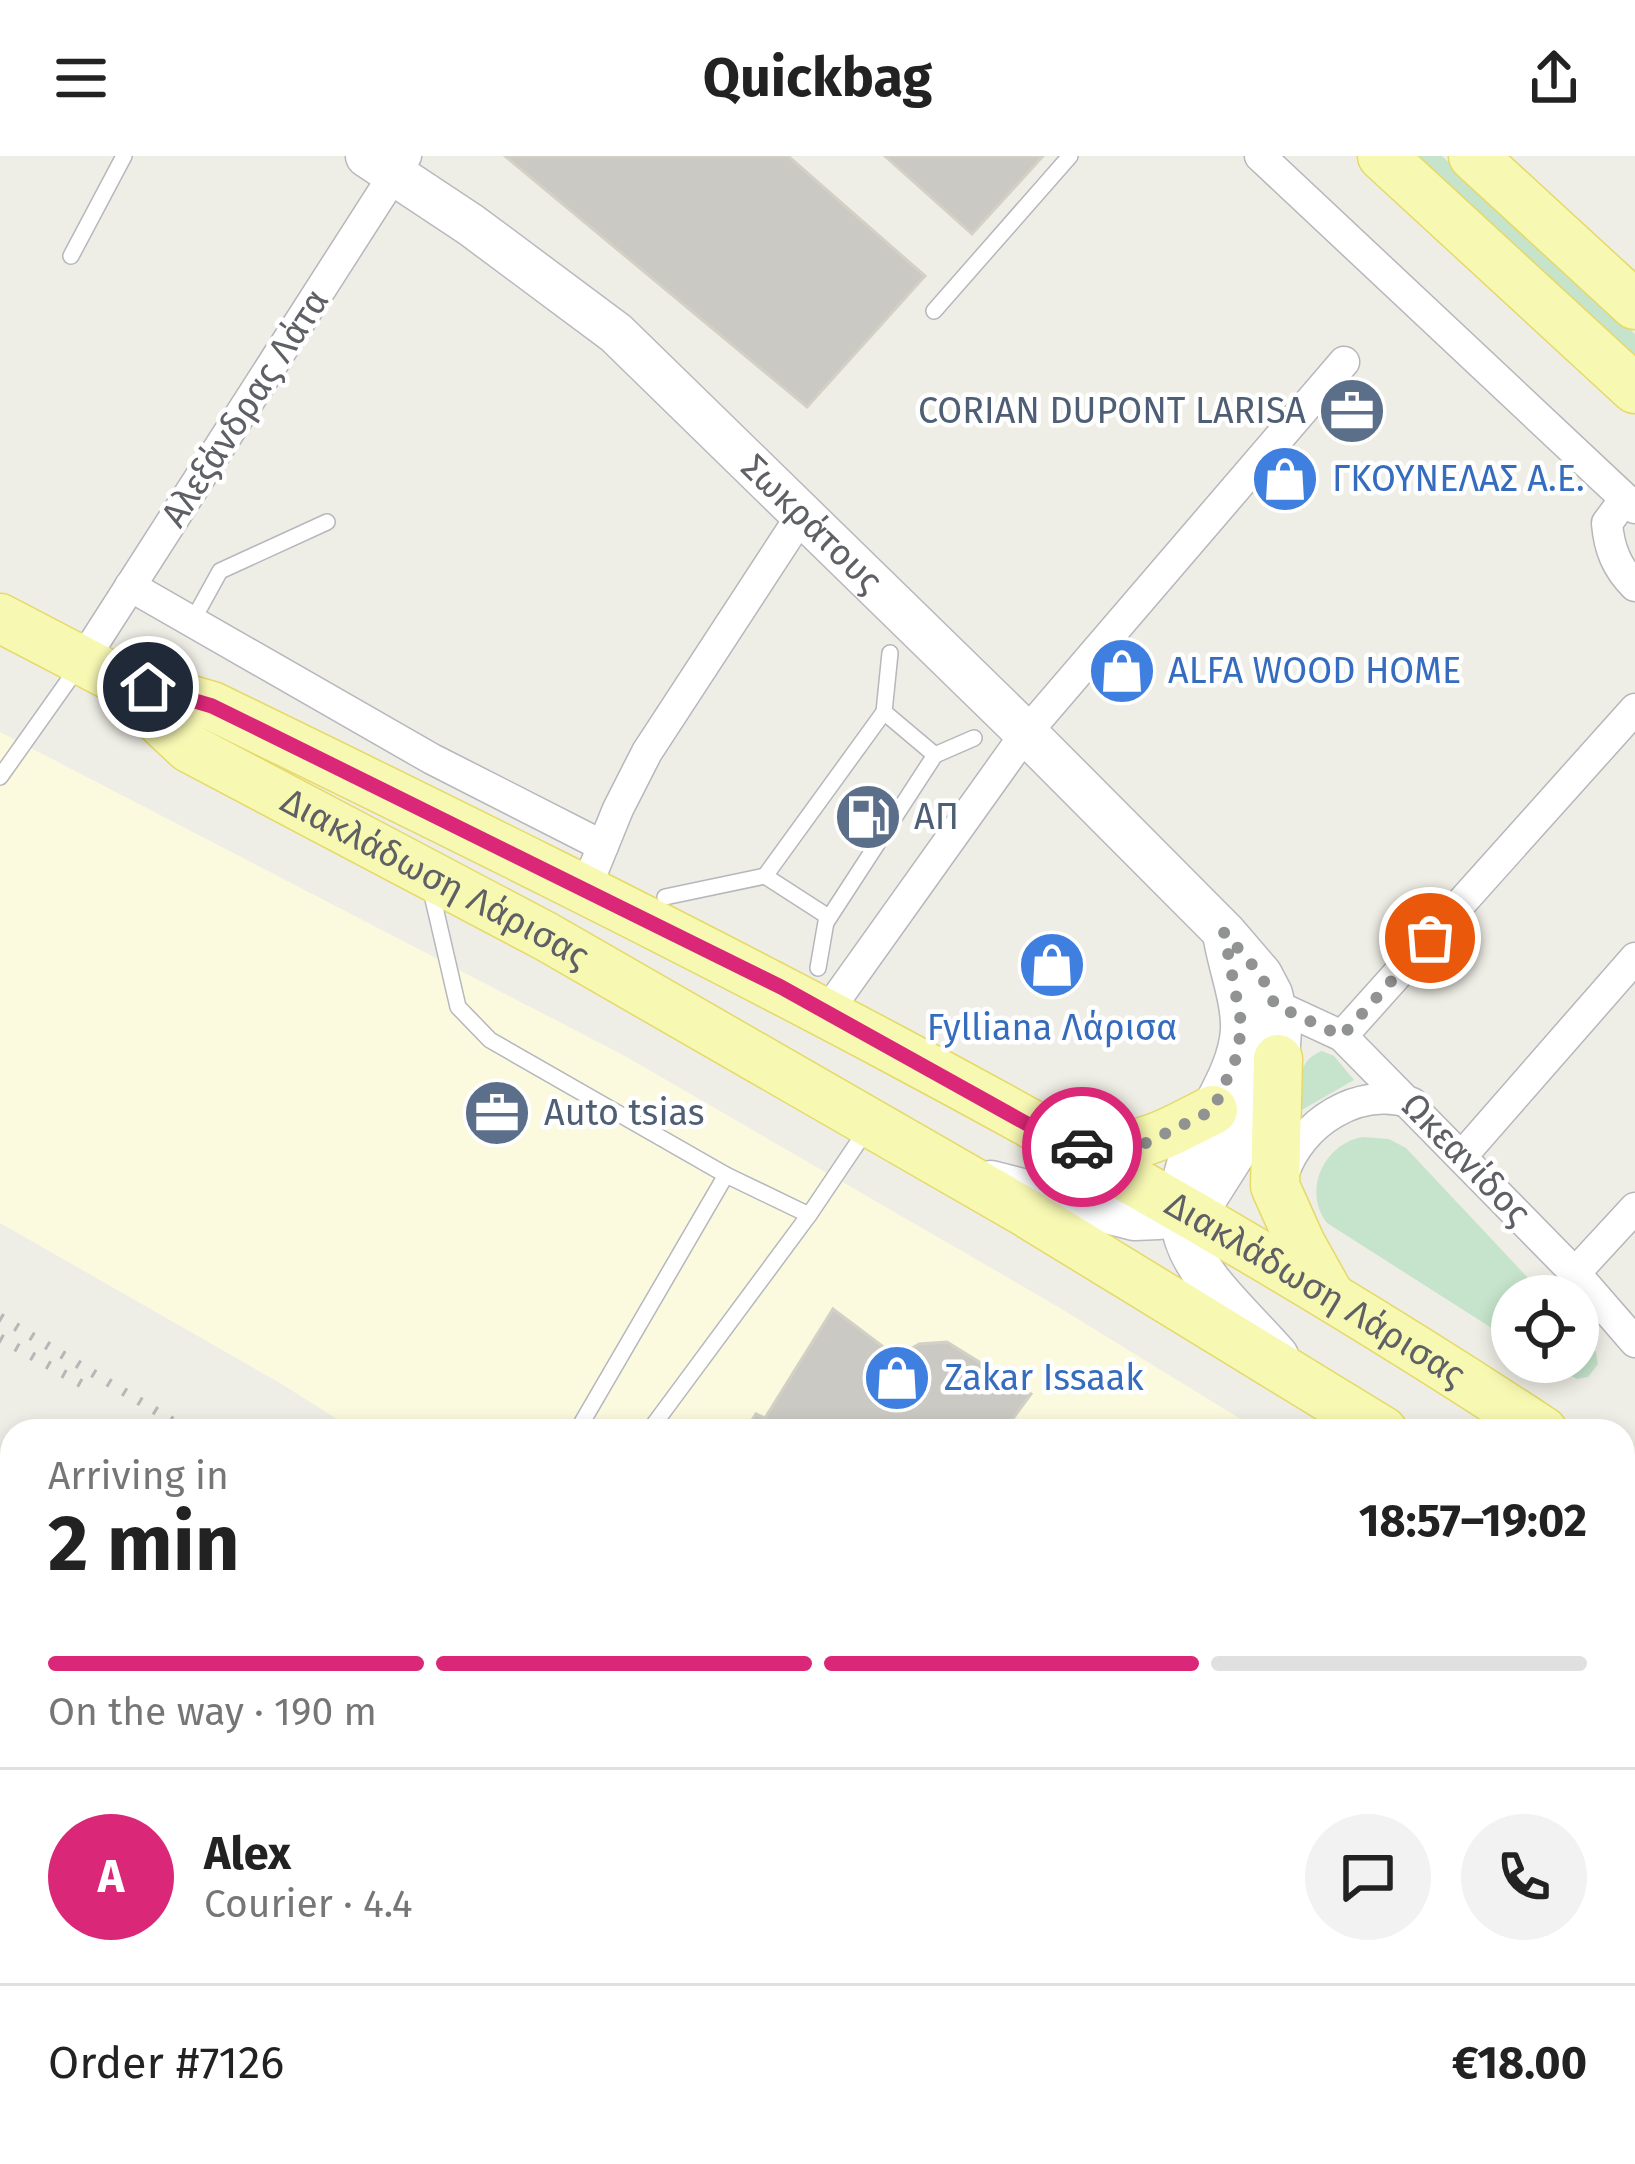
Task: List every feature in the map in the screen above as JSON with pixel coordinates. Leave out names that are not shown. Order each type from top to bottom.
[{"type":"main road","points":[[1382,156],[1635,389]]},
{"type":"main road","points":[[1473,156],[1635,305]]},
{"type":"main road","name":"Σωκράτους","points":[[390,162],[616,333],[1026,734],[1261,975],[1275,1005],[1280,1030],[1278,1059],[1259,1112],[1225,1171],[1204,1198],[1180,1210]]},
{"type":"main road","name":"Διακλάδωση Λάρισας","points":[[0,618],[99,669],[212,706],[585,890],[823,990],[1065,1145],[1329,1294],[1524,1419]]},
{"type":"main road","name":"Διακλάδωση Λάρισας","points":[[99,669],[189,748],[427,871],[870,1123],[1364,1419]]},
{"type":"main road","points":[[1224,932],[1242,1027],[1235,1061],[1183,1172],[1184,1243],[1198,1268],[1293,1374]]},
{"type":"main road","points":[[1278,1059],[1274,1174],[1278,1198],[1329,1294]]},
{"type":"main road","points":[[1065,1145],[1114,1150],[1144,1144],[1213,1110]]},
{"type":"main road","points":[[958,1174],[1134,1219],[1160,1219],[1180,1210]]},
{"type":"street","points":[[1260,156],[1630,503],[1607,523],[1608,541],[1635,586]]},
{"type":"street","name":"Αλεξάνδρας Λάτα","points":[[99,669],[130,586],[390,162]]},
{"type":"street","points":[[823,990],[1026,734],[1344,362]]},
{"type":"street","points":[[585,890],[647,752],[801,516]]},
{"type":"street","points":[[130,586],[432,759],[603,846]]},
{"type":"street","points":[[1342,1036],[1635,709]]},
{"type":"street","points":[[1462,1156],[1635,958]]},
{"type":"street","name":"Ωκεανίδος","points":[[1275,1005],[1342,1036],[1575,1273],[1635,1342]]},
{"type":"street","points":[[1278,1198],[1297,1145],[1327,1116],[1375,1099],[1412,1103]]},
{"type":"street","points":[[1575,1273],[1635,1208]]},
{"type":"lane","points":[[71,256],[124,156]]},
{"type":"lane","points":[[934,311],[1070,156]]},
{"type":"lane","points":[[193,620],[220,571],[328,521]]},
{"type":"lane","points":[[665,897],[765,876],[884,712],[890,653]]},
{"type":"lane","points":[[0,776],[99,669]]},
{"type":"lane","points":[[884,712],[935,755]]},
{"type":"lane","points":[[826,922],[935,755],[974,738]]},
{"type":"lane","points":[[427,871],[458,1006],[490,1040],[726,1175],[809,1215]]},
{"type":"lane","points":[[765,876],[827,916],[823,990]]},
{"type":"lane","points":[[658,1419],[809,1215],[870,1123]]},
{"type":"lane","points":[[584,1419],[726,1175]]},
{"type":"shaded area","points":[[1417,156],[1442,156],[1635,334],[1635,356]]},
{"type":"shaded area","points":[[0,732],[623,1055],[1055,1305],[1240,1419],[337,1419],[0,1223]]},
{"type":"shaded area","points":[[1322,1051],[1334,1056],[1354,1080],[1300,1111],[1303,1068]]},
{"type":"shaded area","points":[[1389,1139],[1406,1148],[1525,1275],[1491,1275],[1491,1328],[1327,1223],[1317,1184],[1328,1159],[1349,1141]]},
{"type":"building","points":[[505,156],[788,156],[925,276],[807,407]]},
{"type":"building","points":[[885,156],[1043,156],[972,234]]},
{"type":"building","name":"Zakar Issaak","points":[[833,1309],[898,1358],[905,1361],[909,1350],[919,1344],[947,1342],[1031,1394],[1013,1419],[753,1419],[756,1414],[765,1418]]},
{"type":"railway","points":[[0,1317],[169,1419]]},
{"type":"railway","points":[[0,1338],[89,1388]]},
{"type":"way so far","points":[[1082,1147],[1114,1150],[1144,1144],[1213,1110],[1235,1061],[1242,1027],[1224,932],[1261,975],[1275,1005],[1342,1036],[1430,938]]},
{"type":"place","name":"CORIAN DUPONT LARISA","points":[[1352,411]]},
{"type":"place","name":"ΓΚΟΥΝΕΛΑΣ Α.Ε.","points":[[1285,479]]},
{"type":"place","name":"ALFA WOOD HOME","points":[[1122,671]]},
{"type":"place","name":"ΑΠ","points":[[868,817]]},
{"type":"place","name":"Fylliana Λάρισα","points":[[1052,965]]},
{"type":"place","name":"Auto tsias","points":[[497,1113]]},
{"type":"place","name":"Zakar Issaak","points":[[897,1378]]},
{"type":"route","points":[[148,687],[212,706],[257,728],[781,987],[1065,1145],[1082,1147]]}]
